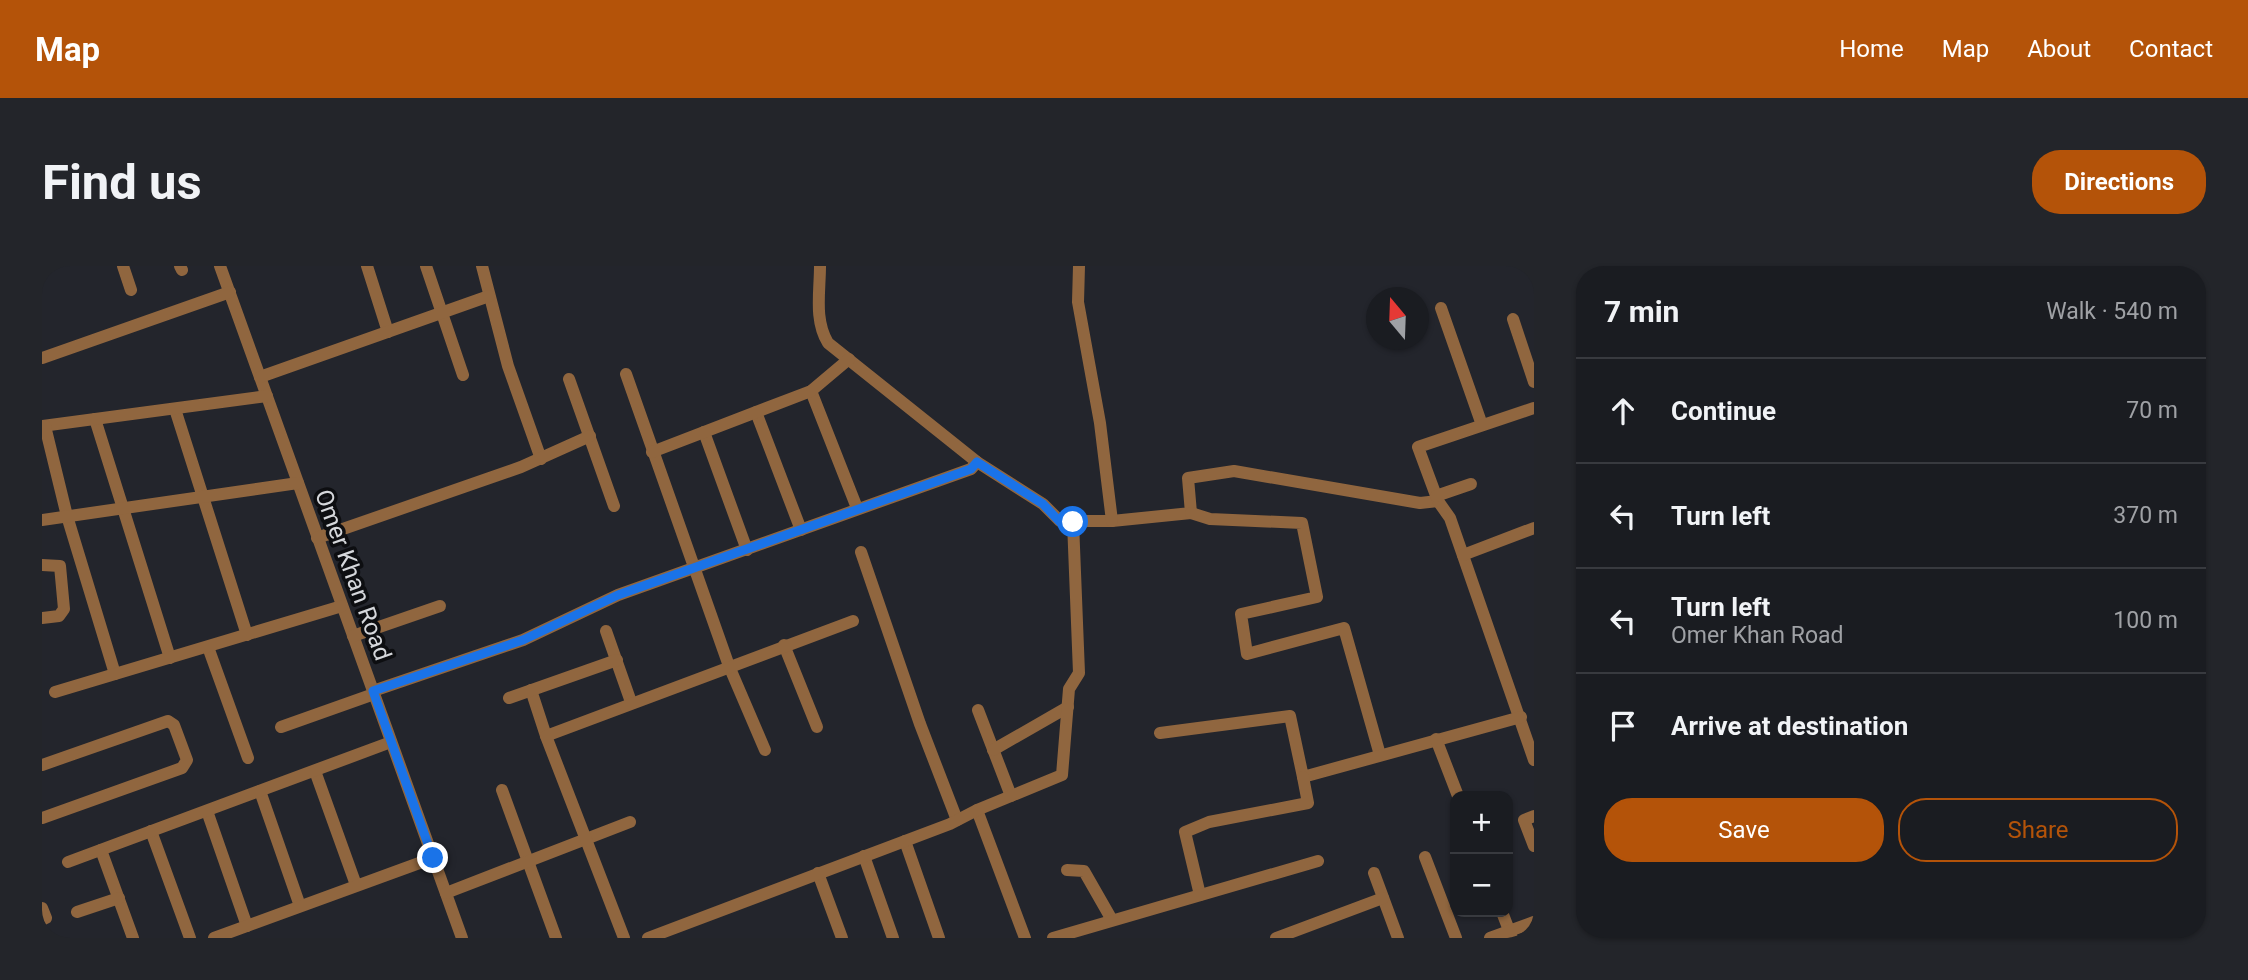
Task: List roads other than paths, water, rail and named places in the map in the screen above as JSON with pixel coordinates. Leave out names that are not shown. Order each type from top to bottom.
[{"type":"street","points":[[123,266],[131,290]]},
{"type":"street","name":"Omer Khan Road","points":[[220,266],[446,893],[458,937]]},
{"type":"street","points":[[367,266],[388,332]]},
{"type":"street","points":[[426,266],[463,375]]},
{"type":"street","points":[[482,266],[508,366],[541,458]]},
{"type":"street","points":[[820,266],[821,331],[828,343],[977,462],[1043,504],[1060,522],[1112,521],[1191,513],[1210,519],[1302,523],[1317,597],[1241,614],[1247,653],[1344,628],[1380,755]]},
{"type":"street","points":[[1079,266],[1078,302],[1100,423],[1112,521]]},
{"type":"street","points":[[42,358],[230,292]]},
{"type":"street","points":[[261,377],[489,296]]},
{"type":"street","points":[[1441,308],[1482,425]]},
{"type":"street","points":[[1513,319],[1534,382]]},
{"type":"street","points":[[652,452],[811,391],[849,359]]},
{"type":"street","points":[[626,374],[729,666],[765,750]]},
{"type":"street","points":[[569,379],[614,506]]},
{"type":"street","points":[[811,391],[856,508]]},
{"type":"street","points":[[115,674],[66,516],[44,426],[267,396]]},
{"type":"street","points":[[1534,408],[1418,447],[1437,498],[1450,518],[1534,760]]},
{"type":"street","points":[[175,409],[247,635]]},
{"type":"street","points":[[755,412],[801,530]]},
{"type":"street","points":[[95,419],[170,658]]},
{"type":"street","points":[[704,432],[747,550]]},
{"type":"street","points":[[317,538],[541,458],[590,436]]},
{"type":"street","points":[[281,727],[523,640],[618,595],[971,469],[977,462]]},
{"type":"street","points":[[1191,513],[1188,478],[1234,471],[1420,503],[1471,484]]},
{"type":"street","points":[[42,520],[298,483]]},
{"type":"street","points":[[648,938],[905,841],[1062,775],[1069,690],[1079,673],[1073,522]]},
{"type":"street","points":[[1463,555],[1534,528]]},
{"type":"street","points":[[862,552],[920,724],[957,820]]},
{"type":"street","points":[[42,565],[55,563],[60,566],[64,609],[60,615],[42,618]]},
{"type":"street","points":[[55,692],[342,606]]},
{"type":"street","points":[[353,636],[440,606]]},
{"type":"street","points":[[545,736],[853,621]]},
{"type":"street","points":[[606,631],[631,702]]},
{"type":"street","points":[[784,645],[817,727]]},
{"type":"street","points":[[208,647],[248,758]]},
{"type":"street","points":[[509,698],[617,660]]},
{"type":"street","points":[[531,690],[545,736],[624,938]]},
{"type":"street","points":[[993,750],[1068,707]]},
{"type":"street","points":[[978,710],[1011,796]]},
{"type":"street","points":[[1160,733],[1290,716],[1308,803],[1209,822],[1185,832],[1200,895]]},
{"type":"street","points":[[1303,777],[1436,738],[1521,717]]},
{"type":"street","points":[[42,765],[168,721],[174,725],[187,760],[182,768],[43,814]]},
{"type":"street","points":[[1436,738],[1456,791]]},
{"type":"street","points":[[68,862],[391,743]]},
{"type":"street","points":[[315,771],[356,886]]},
{"type":"street","points":[[502,790],[556,938]]},
{"type":"street","points":[[260,791],[300,906]]},
{"type":"street","points":[[977,810],[1025,938]]},
{"type":"street","points":[[207,811],[247,926]]},
{"type":"street","points":[[1534,816],[1524,820],[1534,846]]},
{"type":"street","points":[[446,893],[630,822]]},
{"type":"street","points":[[151,831],[190,938]]},
{"type":"street","points":[[905,841],[939,938]]},
{"type":"street","points":[[101,850],[133,938]]},
{"type":"street","points":[[864,856],[893,938]]},
{"type":"street","points":[[1425,857],[1456,938]]},
{"type":"street","points":[[214,938],[433,858]]},
{"type":"street","points":[[1053,938],[1318,861]]},
{"type":"street","points":[[1067,870],[1084,871],[1112,919]]},
{"type":"street","points":[[818,873],[842,938]]},
{"type":"street","points":[[1374,873],[1398,938]]},
{"type":"street","points":[[77,912],[119,898]]},
{"type":"street","points":[[1276,938],[1383,898]]},
{"type":"street","points":[[42,908],[46,918],[42,920]]},
{"type":"street","points":[[1504,917],[1511,935]]},
{"type":"street","points":[[1490,938],[1511,935],[1534,922]]}]
